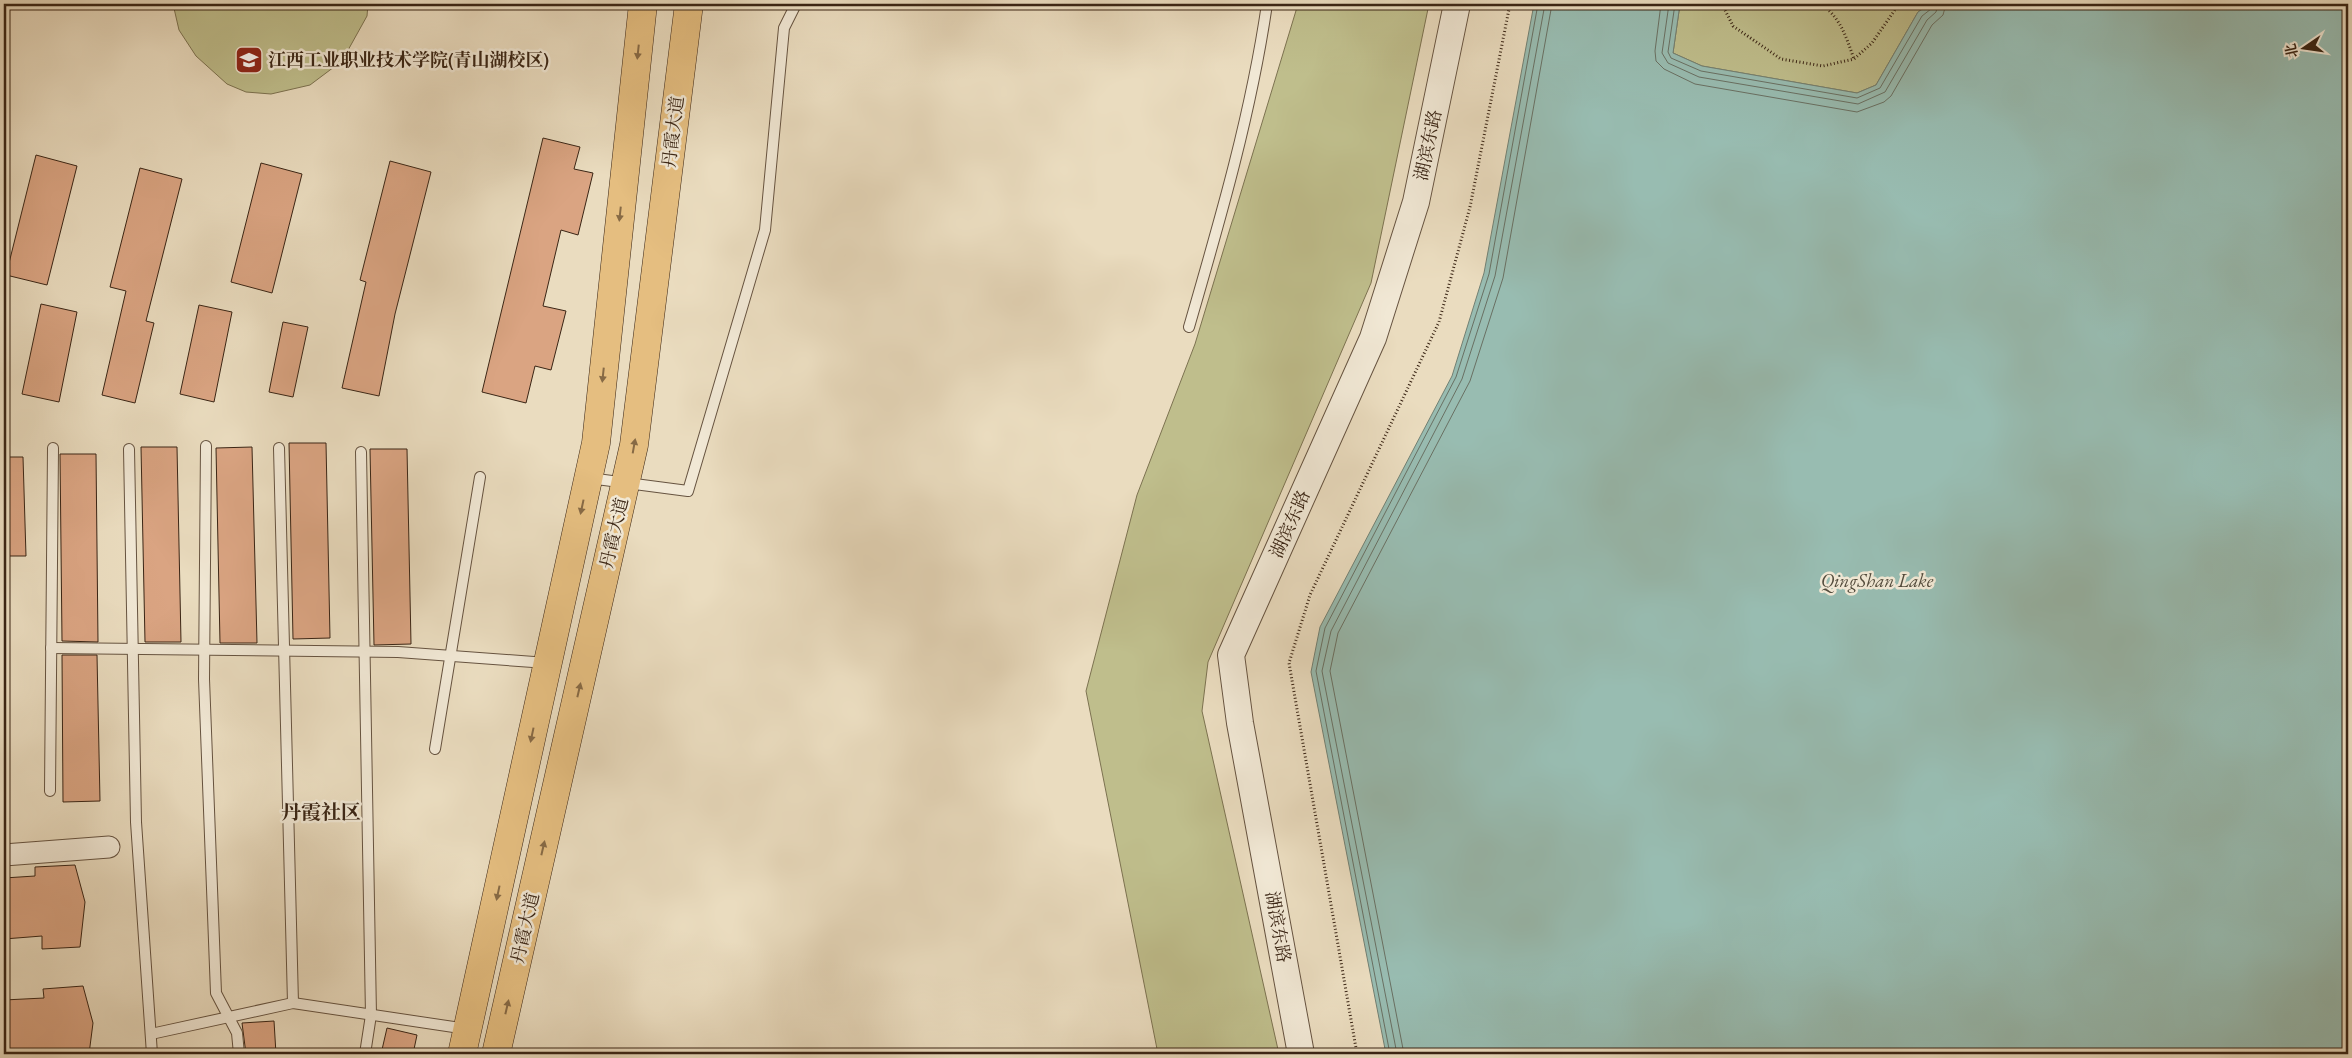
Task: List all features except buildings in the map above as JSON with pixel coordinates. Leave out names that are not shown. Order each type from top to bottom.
[{"type":"main road","name":"丹霞大道","points":[[465,1041],[596,443],[643,4]]},
{"type":"main road","name":"丹霞大道","points":[[496,1054],[634,445],[689,4]]},
{"type":"street","name":"湖滨东路","points":[[1301,1054],[1240,723],[1231,655],[1373,338],[1416,202],[1458,4]]},
{"type":"street","points":[[4,855],[109,847]]},
{"type":"lane","points":[[588,478],[688,491],[765,230],[784,28],[796,4]]},
{"type":"lane","points":[[1188,327],[1231,182],[1259,62],[1267,4]]},
{"type":"lane","points":[[206,446],[205,649],[216,993],[237,1033],[239,1054]]},
{"type":"lane","points":[[50,791],[52,448]]},
{"type":"lane","points":[[279,448],[293,1003]]},
{"type":"lane","points":[[129,449],[136,822],[152,1054]]},
{"type":"lane","points":[[361,452],[371,1015],[365,1054]]},
{"type":"lane","points":[[435,749],[480,477]]},
{"type":"lane","points":[[51,648],[365,652],[451,656],[548,664]]},
{"type":"lane","points":[[151,1034],[293,1003],[371,1015],[465,1041]]},
{"type":"path","points":[[1357,1054],[1289,663],[1310,595],[1439,322],[1470,207],[1510,4]]},
{"type":"path","points":[[1722,4],[1733,26],[1780,58],[1823,66],[1854,59],[1872,44],[1899,4]]},
{"type":"path","points":[[1821,4],[1834,13],[1854,59]]},
{"type":"shaded area","points":[[173,4],[368,4],[367,16],[342,61],[310,85],[271,94],[246,92],[227,84],[196,56],[179,30]]},
{"type":"shaded area","points":[[1298,4],[1429,4],[1371,283],[1208,662],[1202,711],[1279,1054],[1158,1054],[1086,691],[1137,495],[1195,344]]},
{"type":"shaded area","points":[[1680,4],[1930,4],[1918,12],[1876,85],[1857,93],[1702,66],[1673,53]]},
{"type":"water","name":"QingShan Lake","points":[[1534,4],[1680,4],[1673,53],[1702,66],[1857,93],[1876,85],[1918,12],[1930,4],[2348,4],[2348,1054],[1386,1054],[1311,672],[1320,627],[1452,376],[1484,273]]},
{"type":"place","name":"江西工业职业技术学院(青山湖校区)","points":[[249,60]]},
{"type":"district","name":"丹霞社区","points":[[321,812]]}]
